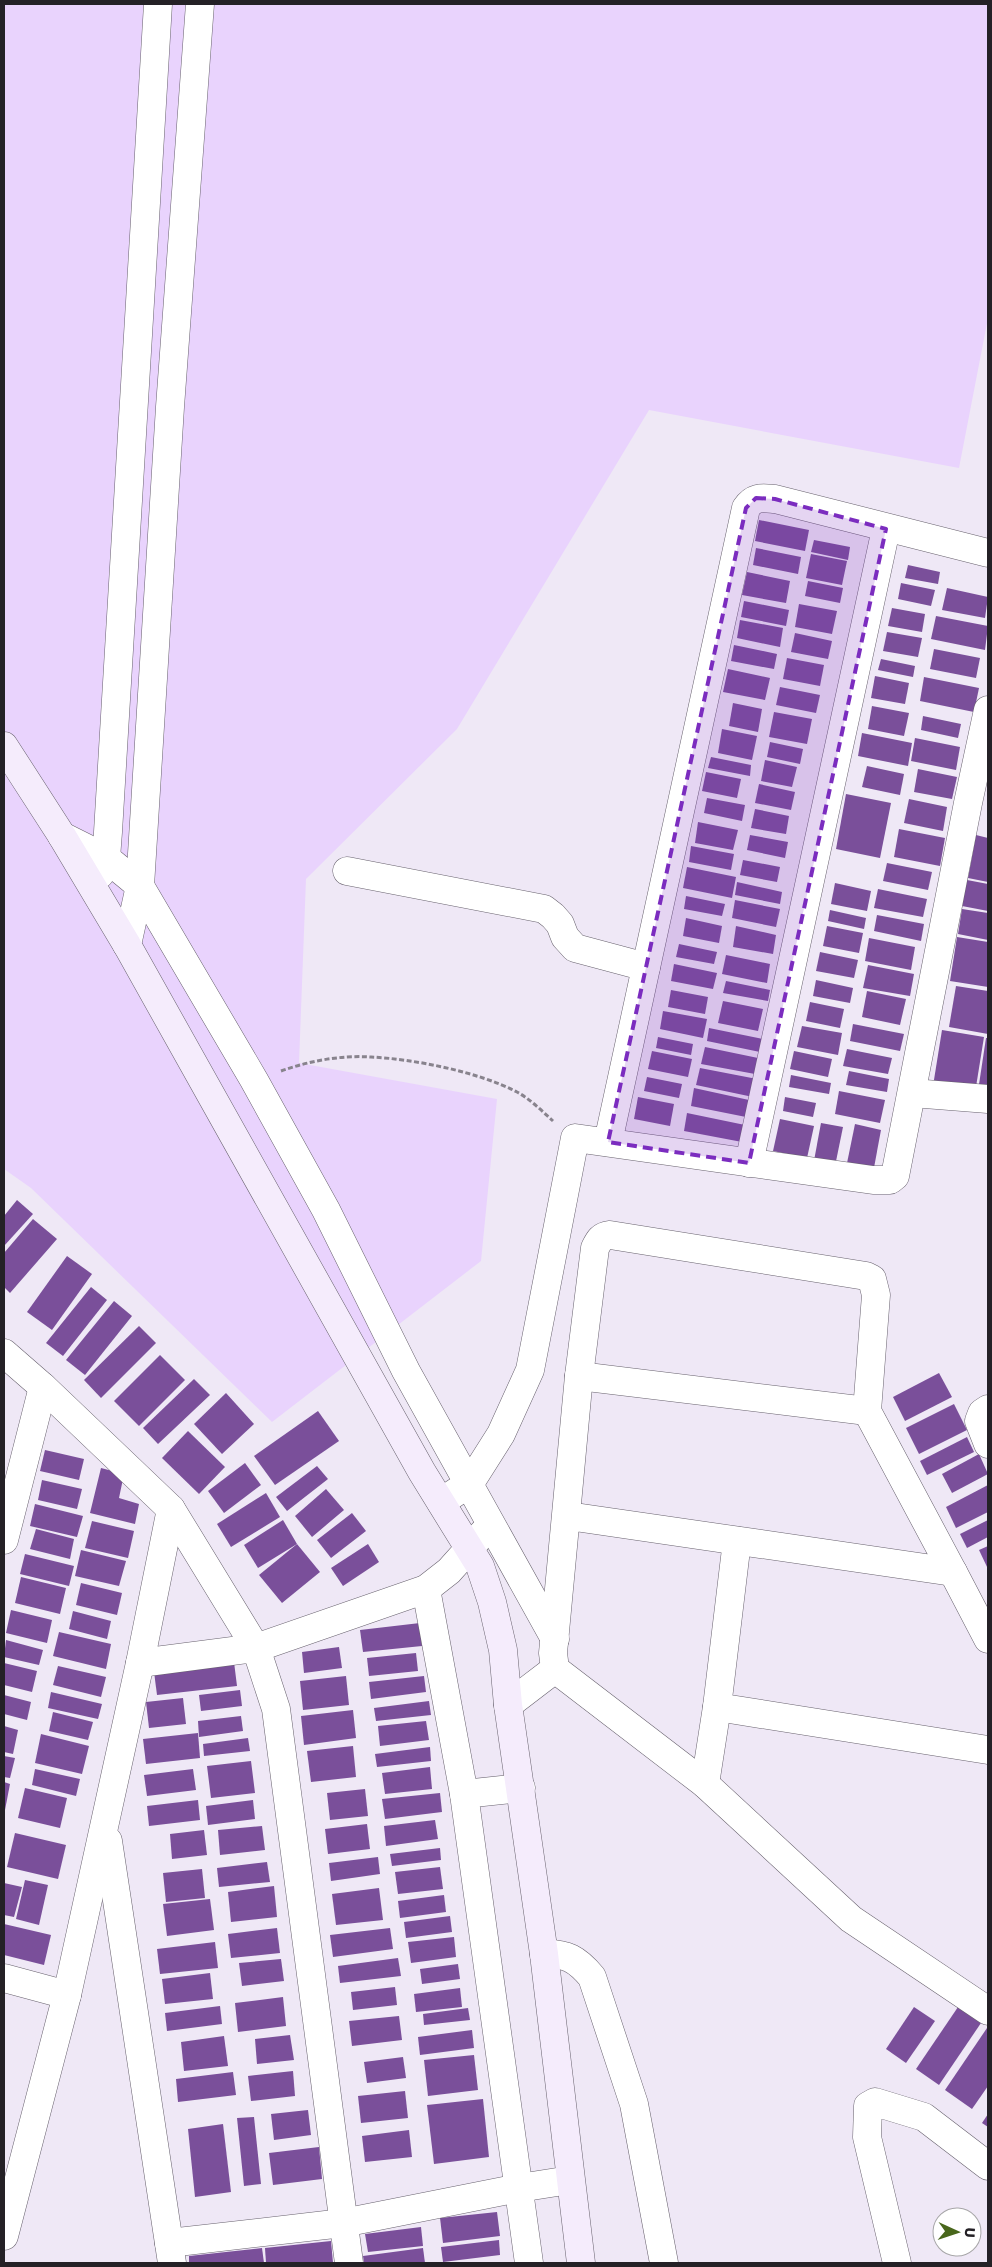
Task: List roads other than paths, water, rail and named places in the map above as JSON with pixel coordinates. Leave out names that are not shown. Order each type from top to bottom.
[{"type":"street","points":[[94,890],[106,858],[158,4]]},
{"type":"street","points":[[127,945],[140,886],[170,407],[200,4]]},
{"type":"street","points":[[134,405],[170,407]]},
{"type":"street","points":[[608,1142],[746,508],[756,498],[775,500],[988,554]]},
{"type":"street","points":[[749,1163],[886,529]]},
{"type":"street","points":[[441,1502],[470,1483],[501,1434],[530,1370],[575,1138],[873,1180],[890,1180],[895,1176],[912,1093],[978,805],[988,710]]},
{"type":"street","points":[[4,746],[62,836],[127,945],[441,1502],[480,1566],[492,1602],[503,1650],[508,1705],[544,1954],[581,2263]]},
{"type":"street","points":[[62,836],[106,858],[140,886],[254,1080],[326,1210],[406,1371],[470,1483],[555,1639]]},
{"type":"street","points":[[347,871],[544,910],[554,916],[560,924],[565,937],[575,948],[646,967]]},
{"type":"street","points":[[912,1093],[988,1100]]},
{"type":"street","points":[[555,1669],[555,1639],[568,1516],[579,1376],[595,1248],[602,1236],[610,1235],[866,1276],[872,1279],[876,1295],[867,1411],[988,1639]]},
{"type":"street","points":[[4,1353],[43,1387],[171,1510],[256,1648],[276,1709],[349,2263]]},
{"type":"street","points":[[579,1376],[867,1411]]},
{"type":"street","points":[[4,1540],[43,1387]]},
{"type":"street","points":[[988,1409],[982,1413],[979,1421],[988,1444]]},
{"type":"street","points":[[4,2236],[67,1995],[106,1828],[171,1510]]},
{"type":"street","points":[[568,1516],[953,1572]]},
{"type":"street","points":[[140,1663],[256,1648],[426,1589],[449,1571],[491,1523]]},
{"type":"street","points":[[705,1784],[717,1707],[737,1541]]},
{"type":"street","points":[[426,1589],[464,1794],[529,2263]]},
{"type":"street","points":[[508,1705],[555,1669]]},
{"type":"street","points":[[555,1669],[705,1784],[851,1919],[988,2012]]},
{"type":"street","points":[[717,1707],[988,1750]]},
{"type":"street","points":[[464,1794],[521,1788]]},
{"type":"street","points":[[106,1828],[171,2253],[570,2180]]},
{"type":"street","points":[[544,1954],[561,1954],[582,1965],[592,1977],[634,2104],[664,2263]]},
{"type":"street","points":[[4,1978],[67,1995]]},
{"type":"street","points":[[898,2263],[867,2137],[868,2106],[875,2102],[924,2117],[988,2166]]}]
